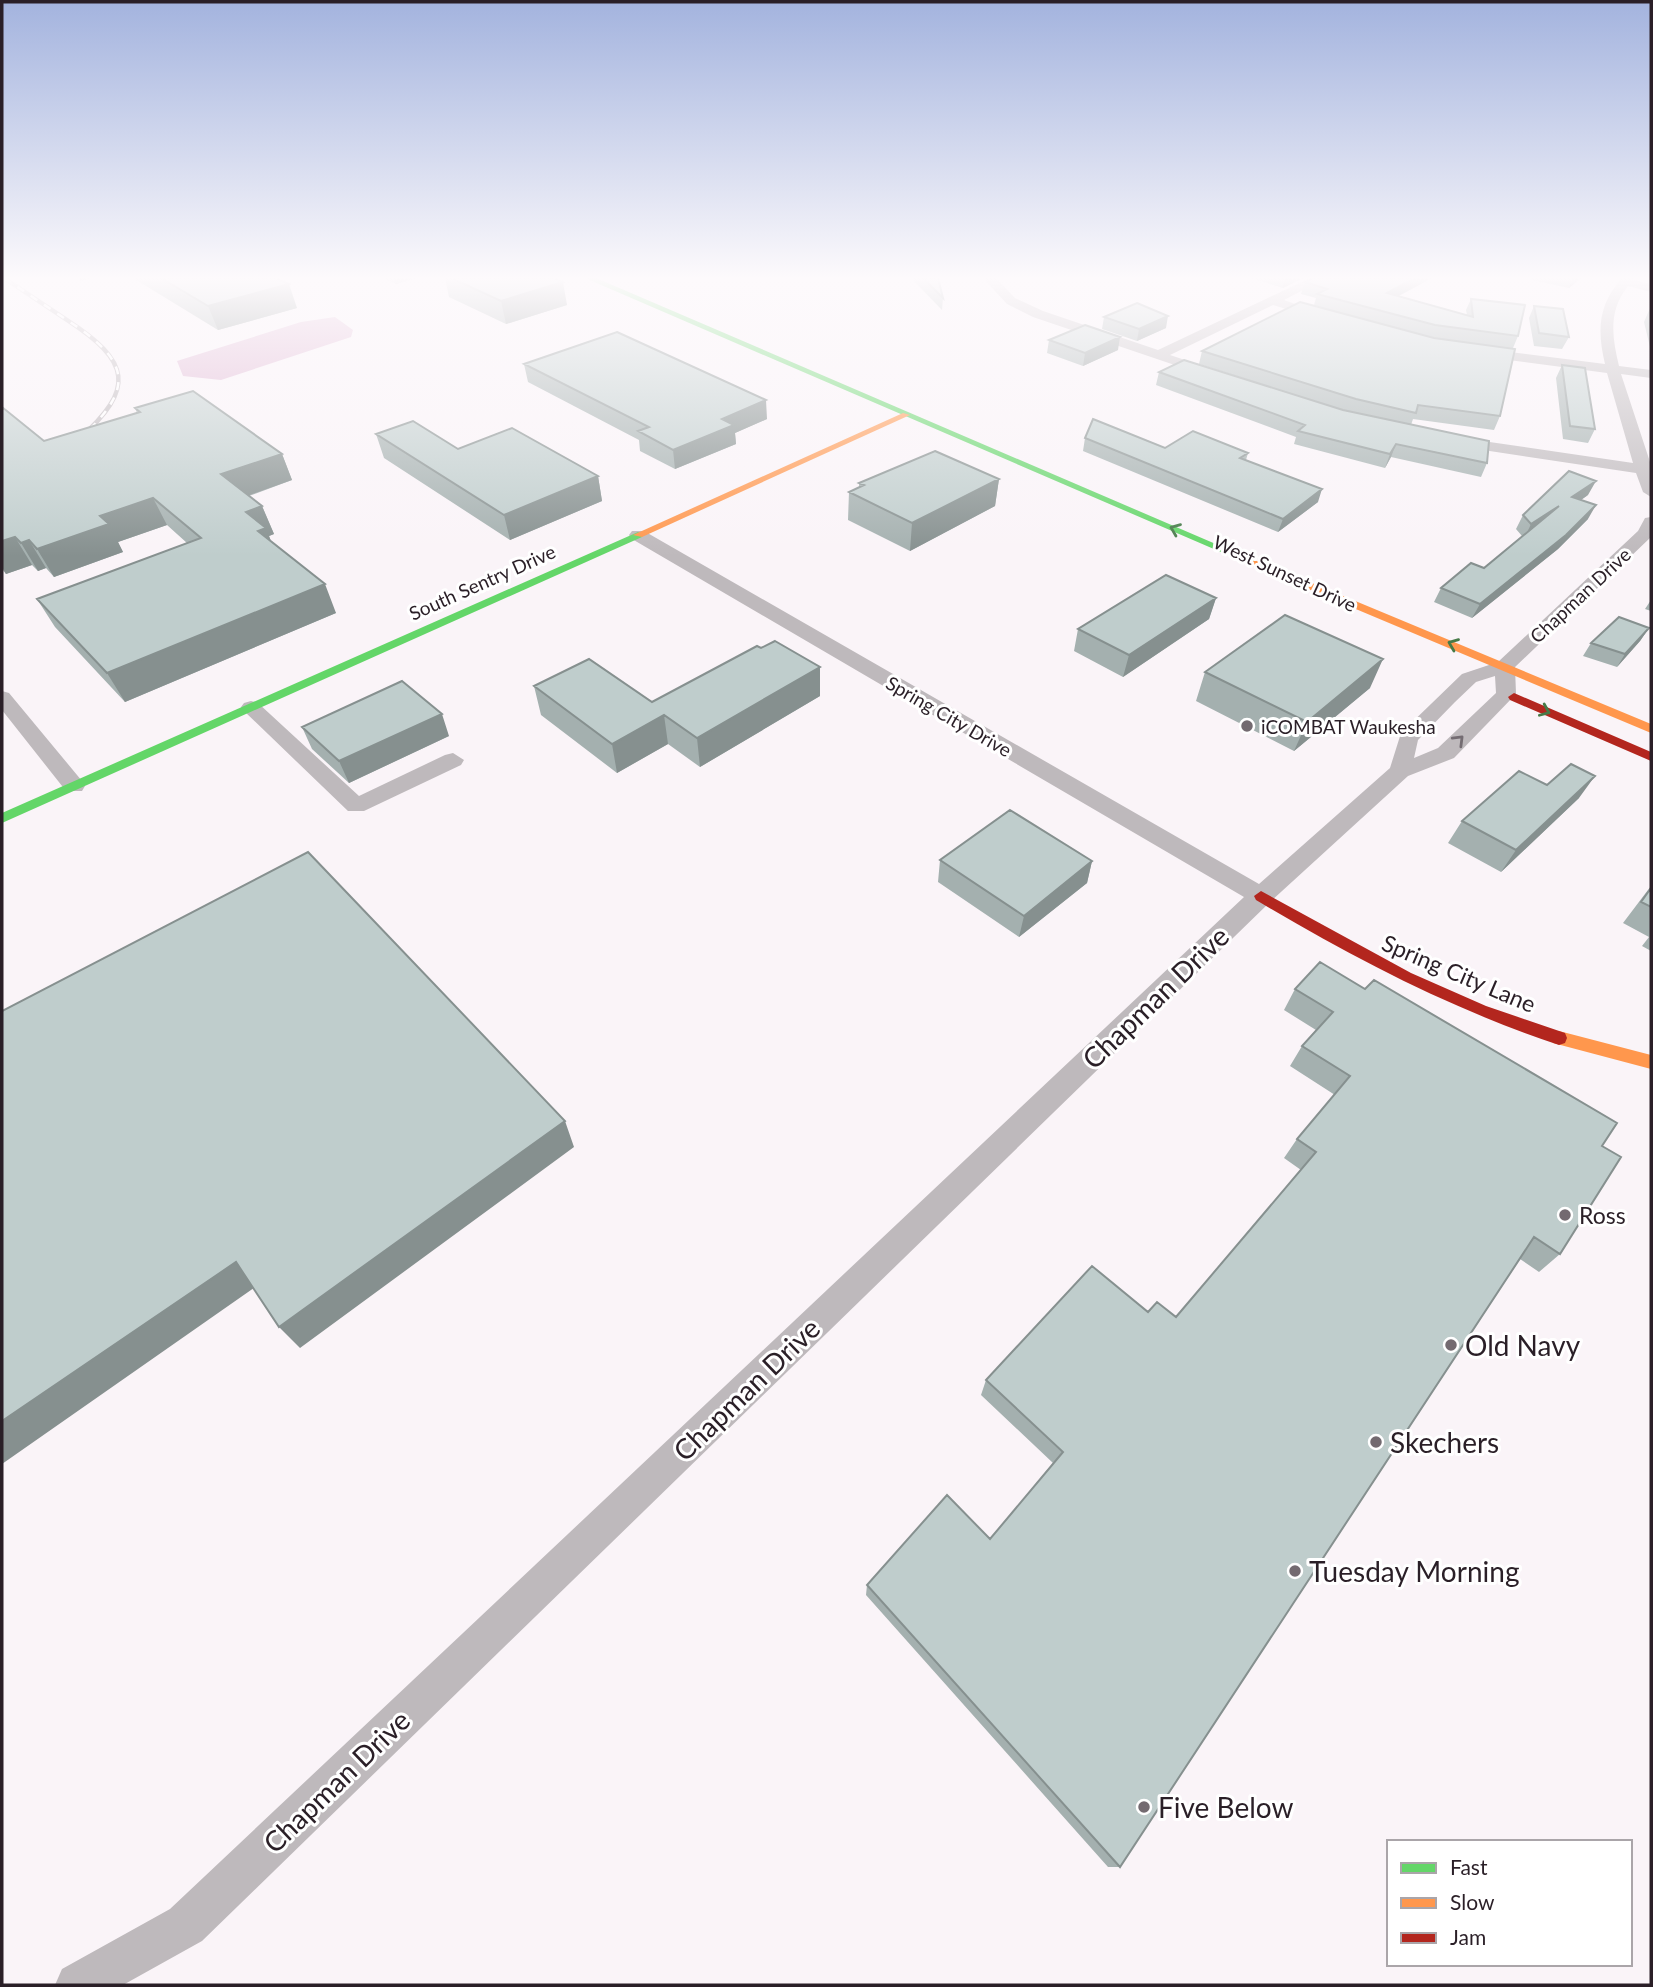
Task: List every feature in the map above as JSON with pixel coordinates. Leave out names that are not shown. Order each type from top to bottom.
[{"type":"main road","name":"West Sunset Drive","points":[[804,371],[999,451],[1150,519],[1651,729]]},
{"type":"main road","name":"West Sunset Drive","points":[[906,415],[979,458],[1246,578]]},
{"type":"main road","name":"South Sentry Drive","points":[[2,818],[906,415]]},
{"type":"main road","points":[[1463,676],[1651,757]]},
{"type":"main road","name":"Spring City Lane","points":[[1261,896],[1350,949],[1473,1009],[1554,1037],[1651,1062]]},
{"type":"street","points":[[1204,371],[1222,377]]},
{"type":"street","points":[[1614,371],[1647,470],[1651,492]]},
{"type":"street","points":[[1621,371],[1651,374]]},
{"type":"street","points":[[1437,438],[1647,470]]},
{"type":"street","name":"Chapman Drive","points":[[1400,771],[1408,738],[1463,676],[1506,666],[1646,533],[1651,522]]},
{"type":"street","name":"Spring City Drive","points":[[638,535],[1261,896]]},
{"type":"street","points":[[1633,545],[1651,552]]},
{"type":"street","points":[[1506,666],[1506,694]]},
{"type":"street","name":"Chapman Drive","points":[[78,1985],[186,1925],[1261,896],[1400,771],[1446,753],[1506,694]]},
{"type":"street","points":[[2,697],[74,786]]},
{"type":"street","points":[[251,707],[356,806],[453,760]]},
{"type":"shaded area","points":[[181,371],[249,371],[221,380],[183,376]]},
{"type":"building","points":[[537,371],[702,371],[766,400],[722,419],[734,425],[673,450],[638,431],[649,427]]},
{"type":"building","points":[[1218,371],[1343,410],[1489,441],[1487,463],[1396,444],[1390,454],[1298,431],[1305,425],[1159,372]]},
{"type":"building","points":[[1265,371],[1510,371],[1500,416],[1418,405],[1416,413],[1356,399]]},
{"type":"building","points":[[1563,371],[1585,371],[1595,429],[1570,426]]},
{"type":"building","points":[[193,391],[282,454],[221,474],[262,506],[246,512],[266,528],[258,531],[325,584],[107,673],[37,599],[201,538],[153,498],[100,516],[109,524],[37,549],[29,540],[21,543],[15,537],[2,541],[2,407],[44,441],[140,412],[135,408]]},
{"type":"building","points":[[1093,419],[1165,448],[1193,431],[1248,453],[1240,458],[1322,489],[1283,519],[1085,438]]},
{"type":"building","points":[[413,421],[458,449],[512,428],[598,476],[504,515],[376,434]]},
{"type":"building","points":[[935,451],[999,479],[912,523],[849,492],[864,485],[859,483]]},
{"type":"building","points":[[1569,471],[1596,481],[1572,497],[1596,505],[1566,535],[1480,604],[1441,588],[1471,563],[1484,568],[1559,506],[1531,524],[1523,515]]},
{"type":"building","points":[[1166,575],[1216,598],[1129,655],[1078,629]]},
{"type":"building","points":[[1285,615],[1383,659],[1307,722],[1205,672]]},
{"type":"building","points":[[1619,617],[1649,628],[1625,654],[1591,643]]},
{"type":"building","points":[[775,641],[820,667],[697,738],[664,715],[612,744],[534,686],[589,659],[652,702],[757,646],[761,648]]},
{"type":"building","points":[[402,681],[442,714],[339,761],[302,727]]},
{"type":"building","points":[[1571,764],[1595,776],[1516,850],[1462,821],[1519,771],[1547,785]]},
{"type":"building","points":[[1010,810],[1092,861],[1024,916],[940,860]]},
{"type":"building","points":[[308,852],[565,1121],[279,1327],[236,1262],[2,1421],[2,1011]]},
{"type":"building","points":[[1651,888],[1651,907],[1641,902]]},
{"type":"building","points":[[1320,962],[1365,989],[1374,980],[1617,1123],[1602,1146],[1621,1157],[1560,1254],[1534,1237],[1120,1867],[867,1585],[947,1495],[990,1539],[1063,1452],[986,1380],[1092,1266],[1148,1312],[1157,1302],[1176,1317],[1316,1152],[1297,1139],[1350,1076],[1302,1046],[1333,1012],[1295,989]]},
{"type":"railway","points":[[78,440],[110,405],[117,390],[116,371]]},
{"type":"traffic: fast","points":[[806,371],[1255,563]]},
{"type":"traffic: fast","points":[[2,818],[638,535]]},
{"type":"traffic: slow","points":[[638,535],[906,415]]},
{"type":"traffic: slow","points":[[1255,563],[1651,729]]},
{"type":"traffic: slow","points":[[1559,1038],[1651,1062]]},
{"type":"traffic: jam","points":[[1514,697],[1651,757]]},
{"type":"traffic: jam","points":[[1261,896],[1406,977],[1480,1010],[1559,1038]]},
{"type":"place","name":"iCOMBAT Waukesha","points":[[1247,726]]},
{"type":"place","name":"Ross","points":[[1565,1215]]},
{"type":"place","name":"Old Navy","points":[[1451,1345]]},
{"type":"place","name":"Skechers","points":[[1376,1442]]},
{"type":"place","name":"Tuesday Morning","points":[[1295,1571]]},
{"type":"place","name":"Five Below","points":[[1144,1807]]}]
